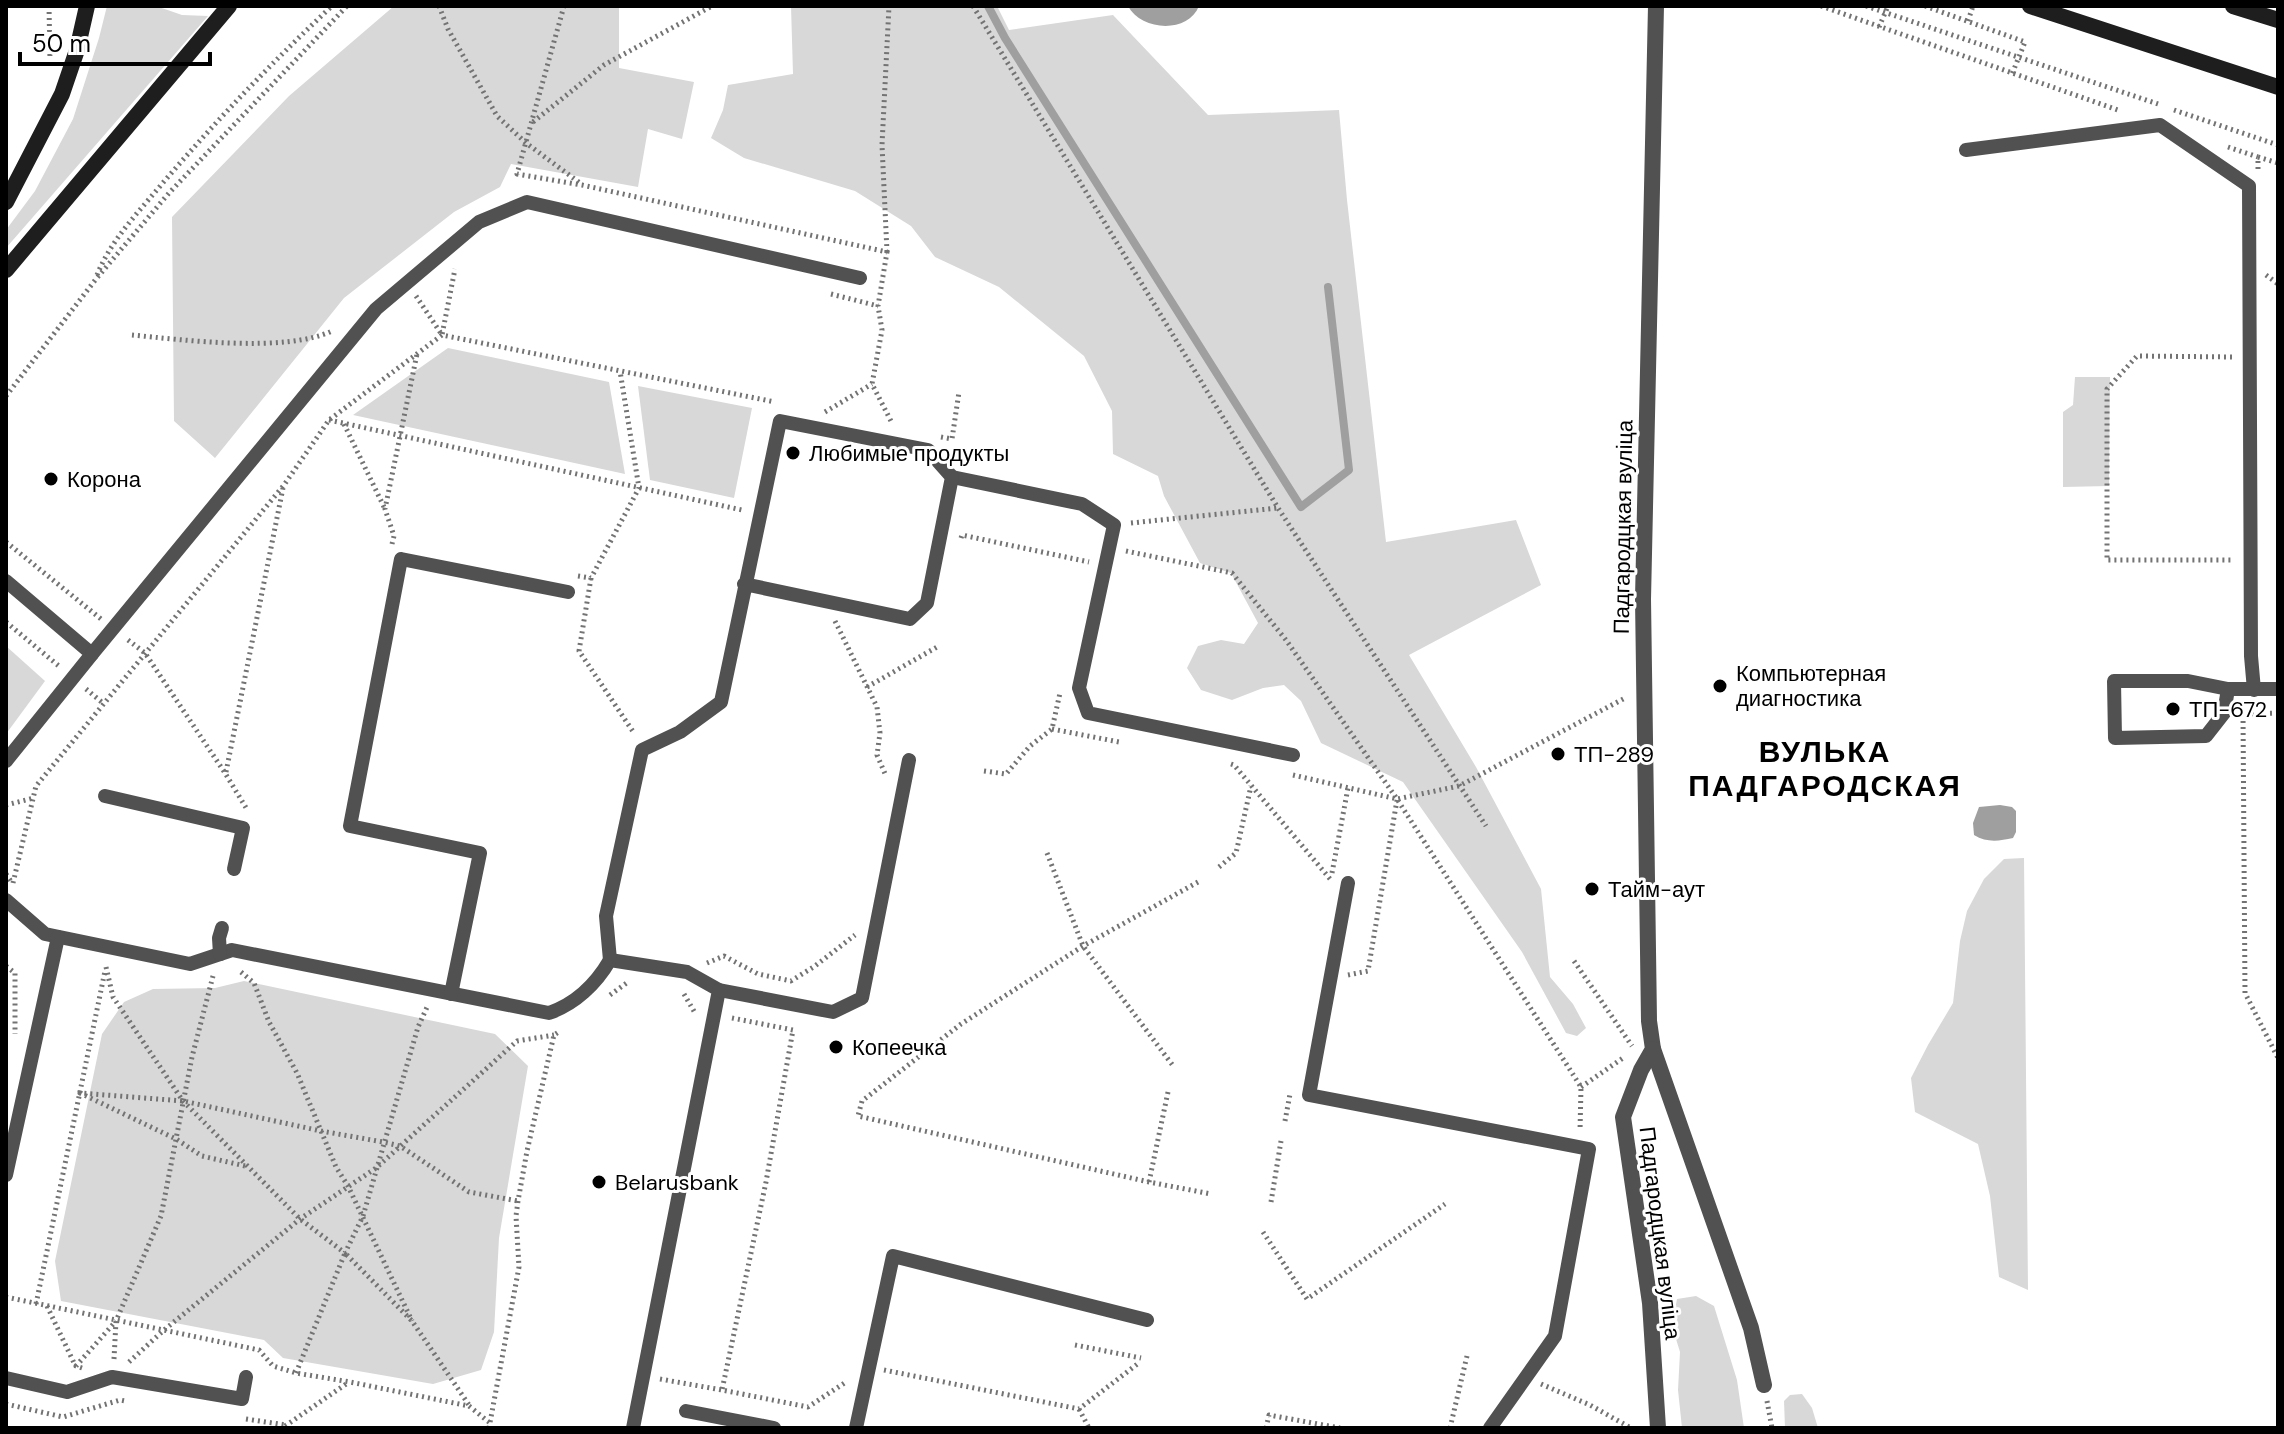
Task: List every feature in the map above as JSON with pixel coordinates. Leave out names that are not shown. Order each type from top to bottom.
[{"type":"main road","points":[[6,202],[62,94],[77,50],[87,6]]},
{"type":"main road","points":[[6,270],[229,6]]},
{"type":"main road","points":[[2030,6],[2278,87]]},
{"type":"main road","points":[[2233,6],[2278,20]]},
{"type":"street","name":"Падгародцкая вуліца","points":[[1656,6],[1643,599],[1649,1021],[1653,1049],[1751,1328],[1764,1385]]},
{"type":"street","name":"Падгародцкая вуліца","points":[[1653,1049],[1641,1070],[1623,1117],[1650,1303],[1658,1428]]},
{"type":"lane","points":[[1966,150],[2160,125],[2249,186],[2251,656],[2254,690]]},
{"type":"lane","points":[[6,761],[376,309],[479,222],[527,202],[860,278]]},
{"type":"lane","points":[[6,897],[45,934],[110,948],[190,964],[232,950],[549,1013],[561,1009],[598,981],[610,960],[606,916],[642,750],[680,732],[721,702],[780,421],[928,450],[952,477],[1082,504],[1114,525],[1079,688],[1088,713],[1293,755]]},
{"type":"lane","points":[[744,584],[910,619],[927,603],[952,477]]},
{"type":"lane","points":[[451,994],[480,853],[350,826],[401,559],[568,592]]},
{"type":"lane","points":[[6,581],[92,654]]},
{"type":"lane","points":[[2228,689],[2224,713],[2206,736],[2115,738],[2114,681],[2188,681],[2228,689],[2278,689]]},
{"type":"lane","points":[[610,960],[687,972],[719,990],[833,1012],[862,998],[909,760]]},
{"type":"lane","points":[[105,796],[243,828],[234,869]]},
{"type":"lane","points":[[1348,883],[1309,1095],[1589,1149],[1555,1336],[1490,1428]]},
{"type":"lane","points":[[220,954],[222,928]]},
{"type":"lane","points":[[6,1175],[58,937]]},
{"type":"lane","points":[[633,1428],[719,990]]},
{"type":"lane","points":[[856,1428],[893,1256],[1147,1320]]},
{"type":"lane","points":[[6,1378],[67,1392],[112,1377],[242,1399],[246,1377]]},
{"type":"lane","points":[[686,1411],[774,1428]]},
{"type":"path","points":[[49,6],[51,68]]},
{"type":"path","points":[[96,279],[112,243],[208,129],[286,48],[332,6]]},
{"type":"path","points":[[6,396],[96,279],[169,193],[347,6]]},
{"type":"path","points":[[439,6],[448,29],[497,116],[526,143],[582,185]]},
{"type":"path","points":[[510,207],[564,6]]},
{"type":"path","points":[[532,122],[604,65],[712,6]]},
{"type":"path","points":[[880,424],[894,427],[872,384],[882,330],[878,306],[887,252],[882,145],[889,6]]},
{"type":"path","points":[[973,6],[1278,508],[1486,826]]},
{"type":"path","points":[[1821,6],[2112,109],[2127,111]]},
{"type":"path","points":[[1866,6],[1887,9],[2019,58],[2278,145]]},
{"type":"path","points":[[1925,6],[2025,42],[2012,74]]},
{"type":"path","points":[[1968,21],[1973,6]]},
{"type":"path","points":[[1879,27],[1887,9]]},
{"type":"path","points":[[2225,146],[2258,157]]},
{"type":"path","points":[[517,174],[582,185],[887,252]]},
{"type":"path","points":[[6,897],[13,884],[36,786],[284,485],[329,420],[442,335],[456,264]]},
{"type":"path","points":[[407,282],[442,335],[783,404]]},
{"type":"path","points":[[132,335],[269,343],[321,336],[335,329]]},
{"type":"path","points":[[2237,357],[2137,356],[2107,389],[2107,560],[2237,560]]},
{"type":"path","points":[[620,371],[639,488],[591,578],[579,651],[635,734]]},
{"type":"path","points":[[838,416],[824,413],[872,384]]},
{"type":"path","points":[[937,436],[952,439],[959,392]]},
{"type":"path","points":[[329,420],[746,510],[743,524]]},
{"type":"path","points":[[344,423],[385,509]]},
{"type":"path","points":[[225,773],[284,485]]},
{"type":"path","points":[[1114,525],[1278,508]]},
{"type":"path","points":[[959,549],[962,535],[1089,562]]},
{"type":"path","points":[[394,536],[409,540]]},
{"type":"path","points":[[6,542],[145,653],[255,822]]},
{"type":"path","points":[[1086,577],[1089,562],[1110,548],[1232,573],[1286,640],[1397,799],[1581,1087],[1580,1148]]},
{"type":"path","points":[[576,575],[591,578]]},
{"type":"path","points":[[845,616],[831,613],[877,707],[880,733],[877,755],[889,785]]},
{"type":"path","points":[[6,622],[104,704]]},
{"type":"path","points":[[867,687],[937,647]]},
{"type":"path","points":[[984,771],[1006,774],[1030,746],[1052,729],[1062,683]]},
{"type":"path","points":[[1293,755],[1288,774],[1397,799],[1459,786],[1643,689]]},
{"type":"path","points":[[2278,713],[2243,714],[2243,729],[2245,993],[2278,1058]]},
{"type":"path","points":[[628,737],[647,729]]},
{"type":"path","points":[[1052,729],[1128,744]]},
{"type":"path","points":[[1219,762],[1234,765],[1331,880],[1348,883]]},
{"type":"path","points":[[1219,867],[1236,853],[1251,785]]},
{"type":"path","points":[[1331,880],[1348,788]]},
{"type":"path","points":[[6,805],[34,798]]},
{"type":"path","points":[[1346,975],[1368,971],[1397,799]]},
{"type":"path","points":[[1047,853],[1083,946],[1174,1067]]},
{"type":"path","points":[[1198,882],[1083,946],[961,1024],[862,1101],[858,1116],[1211,1194]]},
{"type":"path","points":[[13,884],[23,894]]},
{"type":"path","points":[[687,972],[724,956],[758,974],[791,981],[861,931]]},
{"type":"path","points":[[36,1304],[110,948]]},
{"type":"path","points":[[60,1428],[76,1366],[116,1321],[161,1216],[205,1002],[220,954],[254,983],[269,1022],[297,1073],[336,1167],[363,1216],[412,1321],[469,1406],[490,1426]]},
{"type":"path","points":[[1574,961],[1635,1050]]},
{"type":"path","points":[[6,966],[15,973],[16,1029],[13,1043]]},
{"type":"path","points":[[106,967],[113,997],[183,1101],[300,1219],[345,1253],[412,1321]]},
{"type":"path","points":[[604,1000],[629,982],[641,979]]},
{"type":"path","points":[[296,1373],[363,1216],[418,1027],[435,990]]},
{"type":"path","points":[[683,991],[695,1013],[793,1030],[766,1182],[722,1390]]},
{"type":"path","points":[[112,1377],[164,1330],[300,1219],[376,1168],[517,1041],[554,1035],[567,1026]]},
{"type":"path","points":[[490,1426],[519,1267],[518,1201],[554,1035]]},
{"type":"path","points":[[1581,1087],[1635,1050],[1653,1049]]},
{"type":"path","points":[[1285,1121],[1290,1091]]},
{"type":"path","points":[[1149,1182],[1168,1092]]},
{"type":"path","points":[[80,1093],[183,1101],[400,1146],[469,1192],[518,1201]]},
{"type":"path","points":[[80,1093],[176,1139],[202,1156],[248,1167]]},
{"type":"path","points":[[1271,1202],[1281,1141]]},
{"type":"path","points":[[1263,1232],[1307,1299],[1445,1204]]},
{"type":"path","points":[[6,1297],[259,1350],[273,1366],[296,1373],[469,1406]]},
{"type":"path","points":[[47,1306],[76,1366],[112,1377]]},
{"type":"path","points":[[112,1377],[116,1321]]},
{"type":"path","points":[[643,1376],[808,1407],[869,1368],[1079,1409],[1141,1360],[1075,1345]]},
{"type":"path","points":[[1450,1428],[1467,1356]]},
{"type":"path","points":[[1532,1369],[1541,1385],[1590,1405],[1631,1428]]},
{"type":"path","points":[[240,1418],[285,1426],[350,1382]]},
{"type":"path","points":[[6,1404],[63,1417],[120,1400],[135,1402]]},
{"type":"path","points":[[1079,1409],[1089,1428]]},
{"type":"path","points":[[1266,1428],[1269,1415],[1340,1428]]},
{"type":"shaded area","points":[[107,6],[156,6],[182,15],[208,16],[6,248],[6,230],[35,191],[73,119]]},
{"type":"shaded area","points":[[394,6],[619,6],[619,68],[694,82],[682,139],[648,129],[638,187],[511,164],[500,187],[454,212],[344,298],[215,458],[174,421],[172,217],[289,96]]},
{"type":"shaded area","points":[[791,6],[997,6],[1009,30],[1113,15],[1208,115],[1339,110],[1386,542],[1516,520],[1541,585],[1409,655],[1476,767],[1541,889],[1550,977],[1573,1004],[1586,1028],[1577,1036],[1566,1033],[1522,952],[1403,782],[1321,743],[1301,701],[1284,685],[1263,688],[1232,700],[1201,690],[1187,668],[1198,646],[1221,640],[1244,644],[1258,623],[1231,573],[1200,563],[1164,496],[1158,476],[1113,454],[1112,411],[1084,356],[999,287],[935,257],[911,226],[855,191],[744,158],[711,138],[723,110],[728,85],[793,74]]},
{"type":"shaded area","points":[[1128,6],[1199,6],[1185,21],[1164,26],[1143,20]]},
{"type":"shaded area","points":[[448,348],[609,382],[625,474],[353,415]]},
{"type":"shaded area","points":[[2075,377],[2110,377],[2109,486],[2063,487],[2063,412],[2073,405]]},
{"type":"shaded area","points":[[638,386],[752,408],[734,498],[650,480]]},
{"type":"shaded area","points":[[6,646],[45,681],[6,734]]},
{"type":"shaded area","points":[[2000,805],[2016,811],[2013,838],[1993,841],[1974,835],[1973,823],[1979,807]]},
{"type":"shaded area","points":[[2024,858],[2028,1290],[1999,1277],[1990,1196],[1978,1144],[1915,1112],[1911,1078],[1953,1003],[1960,941],[1967,911],[1984,879],[2004,859]]},
{"type":"shaded area","points":[[244,981],[495,1034],[528,1066],[499,1238],[494,1332],[481,1370],[433,1384],[283,1358],[264,1340],[61,1301],[55,1261],[102,1034],[124,1002],[153,989],[215,988]]},
{"type":"shaded area","points":[[1696,1296],[1714,1306],[1737,1380],[1744,1428],[1682,1428],[1678,1390],[1680,1352],[1672,1326],[1677,1299]]},
{"type":"shaded area","points":[[1802,1394],[1812,1408],[1818,1428],[1785,1428],[1784,1401],[1790,1395]]},
{"type":"waterway","points":[[988,6],[1005,38],[1301,507],[1349,470],[1328,287]]},
{"type":"place","name":"Любимые продукты","points":[[793,453]]},
{"type":"place","name":"Корона","points":[[51,479]]},
{"type":"place","name":"Компьютерная диагностика","points":[[1720,686]]},
{"type":"place","name":"ТП-672","points":[[2173,709]]},
{"type":"place","name":"ТП-289","points":[[1558,754]]},
{"type":"place","name":"Тайм-аут","points":[[1592,889]]},
{"type":"place","name":"Копеечка","points":[[836,1047]]},
{"type":"place","name":"Belarusbank","points":[[599,1182]]},
{"type":"district","name":"ВУЛЬКА ПАДГАРОДСКАЯ","points":[[1825,768]]}]
